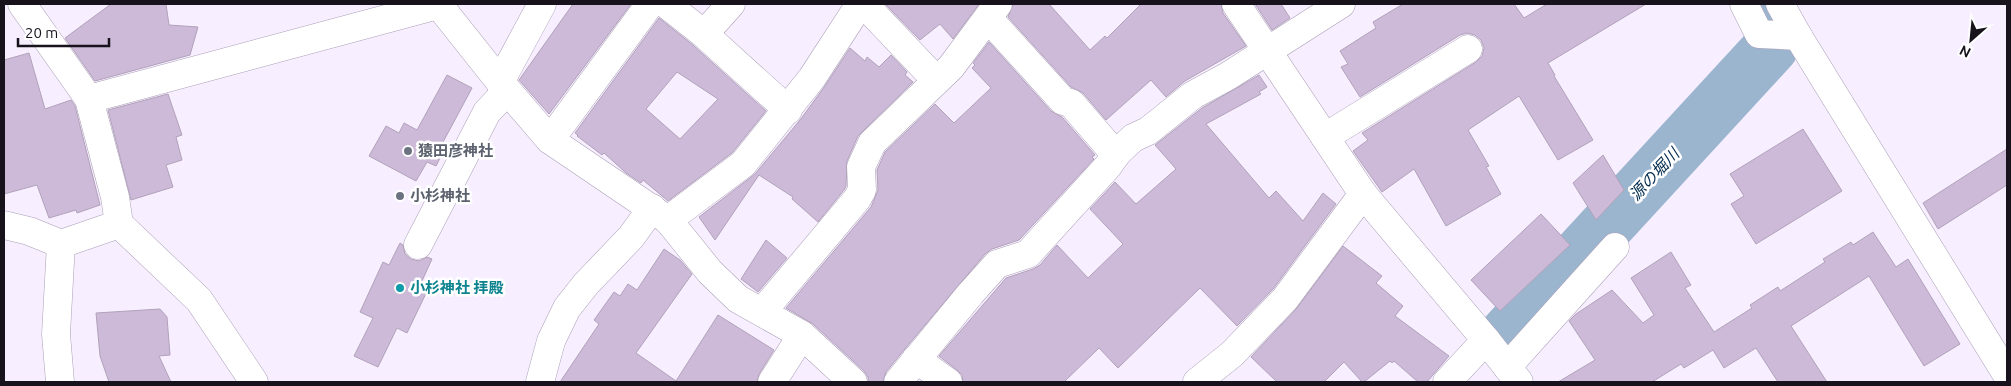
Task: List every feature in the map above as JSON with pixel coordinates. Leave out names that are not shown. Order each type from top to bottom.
[{"type":"street","points":[[22,4],[89,99],[116,197],[119,224],[200,300],[254,382]]},
{"type":"street","points":[[418,245],[487,112],[504,87],[542,4]]},
{"type":"street","points":[[704,34],[731,4]]},
{"type":"street","points":[[540,382],[551,341],[567,308],[586,284],[631,237],[660,214],[744,164],[812,78],[860,4]]},
{"type":"street","points":[[864,4],[936,80]]},
{"type":"street","points":[[1236,4],[1363,194],[1513,374],[1615,246]]},
{"type":"street","points":[[898,382],[997,264],[1028,254],[1133,138],[1148,131],[1192,95],[1228,76],[1266,50],[1341,4]]},
{"type":"street","points":[[1744,4],[1758,34],[1798,36]]},
{"type":"street","points":[[1780,4],[2007,375]]},
{"type":"street","points":[[89,99],[444,6],[504,87],[550,140],[660,214],[710,272],[738,299],[802,335],[853,382]]},
{"type":"street","points":[[550,140],[656,6],[704,34],[788,110]]},
{"type":"street","points":[[762,312],[857,199],[862,190],[861,167],[872,142],[951,67],[993,11],[1063,101],[1071,103],[1116,155]]},
{"type":"street","points":[[1324,137],[1468,49]]},
{"type":"street","points":[[1197,382],[1232,354],[1285,299],[1363,194]]},
{"type":"street","points":[[4,225],[29,231],[61,244],[119,224]]},
{"type":"street","points":[[60,382],[56,334],[61,244]]},
{"type":"street","points":[[772,382],[802,335]]},
{"type":"street","points":[[1447,382],[1486,340]]},
{"type":"street","points":[[916,359],[948,382]]},
{"type":"building","points":[[111,4],[166,4],[169,25],[198,27],[190,55],[95,81],[65,38]]},
{"type":"building","points":[[573,4],[631,4],[549,114],[519,80]]},
{"type":"building","points":[[885,4],[979,4],[953,39],[940,24],[920,40]]},
{"type":"building","points":[[1013,4],[1049,4],[1090,50],[1105,36],[1107,38],[1141,4],[1221,4],[1223,13],[1246,46],[1185,81],[1166,97],[1151,80],[1106,120],[1083,93],[1071,87],[1008,17]]},
{"type":"building","points":[[1255,4],[1281,4],[1290,18],[1272,30]]},
{"type":"building","points":[[1403,4],[1514,4],[1524,18],[1547,4],[1646,4],[1548,63],[1593,140],[1558,160],[1519,96],[1468,130],[1489,166],[1486,167],[1501,194],[1446,226],[1414,169],[1382,192],[1353,151],[1368,140],[1362,133],[1476,62],[1482,56],[1484,48],[1481,40],[1475,35],[1467,33],[1460,35],[1360,97],[1341,67],[1348,64],[1340,51],[1376,28],[1373,22]]},
{"type":"building","points":[[659,18],[694,46],[766,111],[732,153],[668,201],[643,180],[641,183],[626,173],[604,153],[602,155],[575,133]],"holes":[[[677,72],[718,99],[680,139],[646,109]]]},
{"type":"building","points":[[989,42],[1051,111],[1062,117],[1095,155],[1092,157],[1094,159],[1019,240],[992,249],[985,254],[886,372],[883,382],[868,382],[868,377],[864,371],[813,324],[786,308],[871,207],[878,190],[877,170],[885,152],[935,104],[954,123],[991,88],[972,68],[975,65],[973,63]]},
{"type":"building","points":[[850,48],[865,61],[867,57],[879,67],[891,55],[907,72],[905,75],[913,82],[858,136],[847,161],[846,186],[844,190],[818,222],[792,199],[793,197],[759,175],[715,240],[699,217],[755,174],[800,120]]},
{"type":"building","points":[[29,53],[45,109],[71,100],[75,106],[100,205],[77,213],[76,210],[49,218],[37,185],[4,194],[4,60]]},
{"type":"building","points":[[447,75],[472,88],[442,144],[446,146],[436,166],[427,162],[416,181],[369,156],[386,126],[399,133],[404,123],[417,130]]},
{"type":"building","points":[[1259,75],[1267,87],[1259,92],[1261,94],[1206,124],[1269,198],[1276,191],[1303,221],[1323,193],[1336,204],[1273,289],[1237,326],[1200,288],[1118,368],[1099,348],[1064,382],[963,382],[962,375],[939,356],[1006,278],[1040,265],[1057,245],[1088,278],[1123,244],[1090,209],[1115,182],[1136,204],[1176,169],[1155,145],[1202,108]]},
{"type":"building","points":[[168,94],[182,135],[176,137],[182,160],[166,165],[173,187],[131,200],[108,110]]},
{"type":"building","points":[[1803,129],[1842,191],[1756,244],[1731,204],[1744,196],[1730,174]]},
{"type":"building","points":[[2007,149],[2007,185],[1938,229],[1923,203]]},
{"type":"building","points":[[1603,155],[1624,190],[1596,220],[1573,183]]},
{"type":"building","points":[[1541,214],[1570,245],[1500,311],[1471,280]]},
{"type":"building","points":[[1873,232],[1896,267],[1908,259],[1960,344],[1924,366],[1869,276],[1791,326],[1827,382],[1778,382],[1756,348],[1724,368],[1713,350],[1684,368],[1681,364],[1652,382],[1558,382],[1595,360],[1569,321],[1576,314],[1612,290],[1643,323],[1654,315],[1631,278],[1671,252],[1691,285],[1685,288],[1714,332],[1752,308],[1750,305],[1778,287],[1780,291],[1825,262],[1823,259],[1851,242],[1853,245]]},
{"type":"building","points":[[766,240],[787,258],[758,292],[741,279]]},
{"type":"building","name":"小杉神社 拝殿","points":[[400,243],[403,245],[405,254],[411,259],[419,261],[427,257],[432,259],[422,281],[430,285],[407,333],[397,328],[378,367],[354,356],[373,318],[360,312],[383,262],[389,265]]},
{"type":"building","points":[[1343,246],[1382,276],[1376,283],[1403,306],[1395,316],[1449,356],[1427,382],[1418,382],[1394,361],[1392,363],[1390,361],[1364,382],[1344,362],[1324,382],[1277,382],[1251,357],[1297,308]]},
{"type":"building","points":[[664,249],[680,260],[692,274],[636,353],[676,381],[718,315],[774,350],[759,374],[757,382],[560,382],[599,324],[594,320],[614,292],[620,296],[628,284],[637,290]]},
{"type":"building","points":[[160,309],[167,317],[170,355],[159,356],[171,382],[109,382],[100,356],[96,313]]},
{"type":"waterway","name":"源の堀川","points":[[1506,335],[1771,47],[1773,23],[1761,4]]},
{"type":"place","name":"猿田彦神社","points":[[408,151]]},
{"type":"place","name":"小杉神社","points":[[400,196]]},
{"type":"place","name":"小杉神社 拝殿","points":[[400,288]]}]
